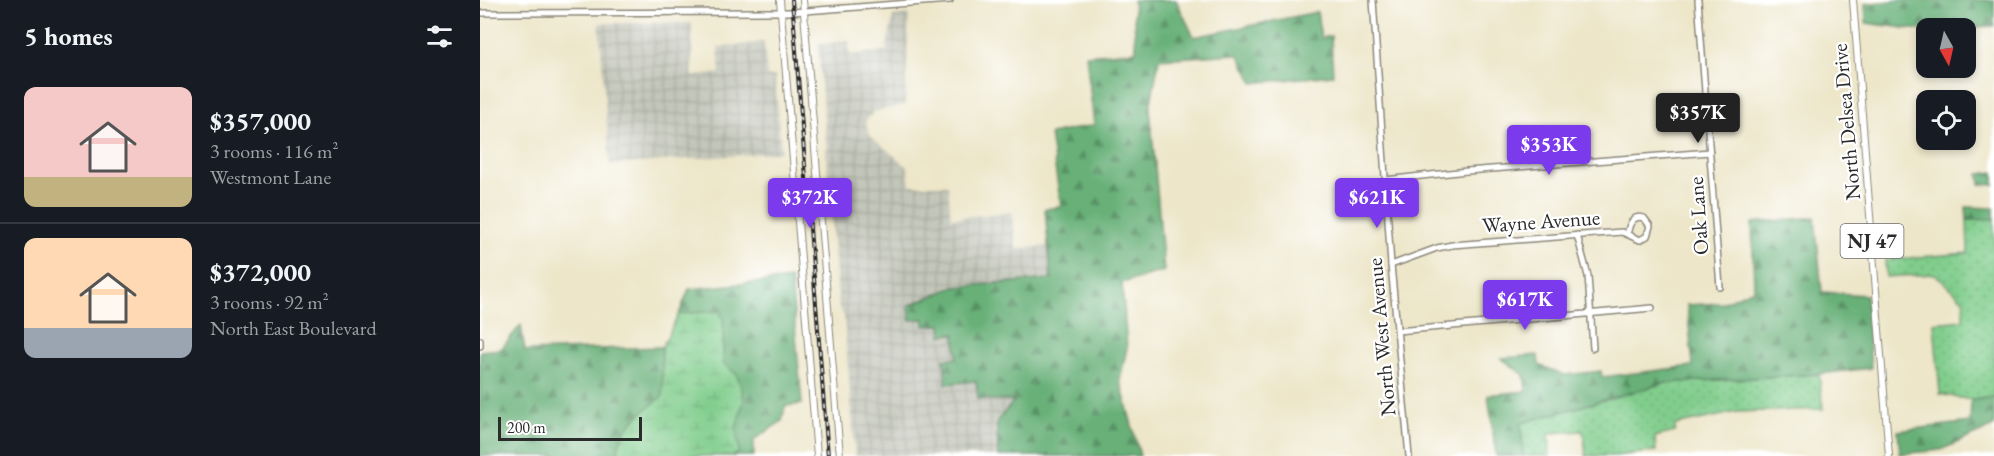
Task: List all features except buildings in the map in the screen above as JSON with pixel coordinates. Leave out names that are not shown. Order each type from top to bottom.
[{"type":"main road","points":[[780,0],[817,456]]},
{"type":"main road","points":[[803,0],[840,456]]},
{"type":"main road","name":"North Delsea Drive","points":[[1853,0],[1889,456]]},
{"type":"street","points":[[480,12],[792,12],[950,0]]},
{"type":"street","name":"North West Avenue","points":[[1374,0],[1391,265],[1409,456]]},
{"type":"street","name":"Oak Lane","points":[[1698,0],[1720,287]]},
{"type":"street","points":[[1386,180],[1467,171],[1710,152]]},
{"type":"street","name":"Wayne Avenue","points":[[1391,265],[1437,248],[1452,245],[1622,232],[1640,240],[1647,236],[1650,226],[1644,218],[1637,217],[1632,220],[1628,231]]},
{"type":"street","points":[[1577,235],[1588,276],[1593,348]]},
{"type":"street","points":[[1397,331],[1652,308]]},
{"type":"street","points":[[480,340],[480,346]]},
{"type":"shaded area","points":[[909,14],[905,105],[873,112],[865,122],[871,137],[908,167],[910,185],[948,185],[951,218],[1012,212],[1016,249],[1048,246],[1051,279],[955,287],[924,319],[924,326],[941,325],[955,333],[958,358],[977,381],[1015,401],[997,422],[998,456],[855,456],[844,316],[839,308],[826,152],[828,143],[826,143],[818,44],[849,41],[850,55],[886,51],[893,16]]},
{"type":"shaded area","points":[[599,23],[692,23],[693,76],[720,73],[718,47],[764,42],[767,76],[775,76],[781,152],[610,165]]},
{"type":"green space","points":[[1133,0],[1176,0],[1194,37],[1317,12],[1321,38],[1331,36],[1333,75],[1253,83],[1238,54],[1159,59],[1150,108],[1164,271],[1122,283],[1127,348],[1120,380],[1140,456],[998,456],[997,421],[1014,401],[978,399],[976,381],[946,384],[944,359],[957,358],[955,334],[942,335],[941,325],[924,326],[924,319],[910,320],[909,305],[955,287],[1051,279],[1045,209],[1061,207],[1050,134],[1094,125],[1086,55],[1136,51]]},
{"type":"green space","points":[[1901,0],[1994,0],[1994,26],[1976,27],[1976,18],[1916,18],[1916,29],[1866,23],[1865,4]]},
{"type":"green space","points":[[1994,172],[1994,185],[1980,184],[1979,174]]},
{"type":"green space","points":[[1966,207],[1994,208],[1994,219],[1967,220]]},
{"type":"green space","points":[[1815,217],[1822,292],[1866,295],[1871,368],[1819,374],[1665,383],[1521,423],[1523,456],[1496,456],[1488,395],[1526,391],[1524,375],[1501,358],[1538,355],[1539,365],[1565,375],[1601,371],[1602,377],[1693,366],[1687,305],[1722,303],[1754,289],[1752,223]]},
{"type":"green space","points":[[1994,219],[1994,397],[1971,400],[1940,394],[1934,323],[1963,320],[1964,301],[1935,274],[1886,277],[1885,260],[1968,253],[1967,220]]},
{"type":"green space","points":[[791,279],[802,404],[785,406],[782,421],[754,440],[754,456],[733,456],[739,452],[736,429],[744,398],[737,375],[723,363],[723,318],[718,311],[679,314],[689,289]]},
{"type":"green space","points":[[719,311],[723,318],[723,363],[737,375],[744,398],[736,429],[739,452],[733,456],[618,456],[622,437],[627,429],[663,396],[662,347],[679,314]]},
{"type":"green space","points":[[521,325],[525,351],[662,347],[663,396],[627,429],[619,446],[618,456],[480,456],[480,351],[501,349]]},
{"type":"green space","points":[[1819,374],[1823,409],[1737,412],[1675,425],[1675,432],[1655,437],[1656,451],[1615,456],[1586,456],[1583,431],[1549,433],[1550,456],[1523,456],[1521,423],[1665,383]]},
{"type":"green space","points":[[1994,397],[1994,426],[1941,450],[1900,454],[1898,431],[1970,422],[1971,400]]},
{"type":"railway","points":[[792,0],[828,456]]}]
